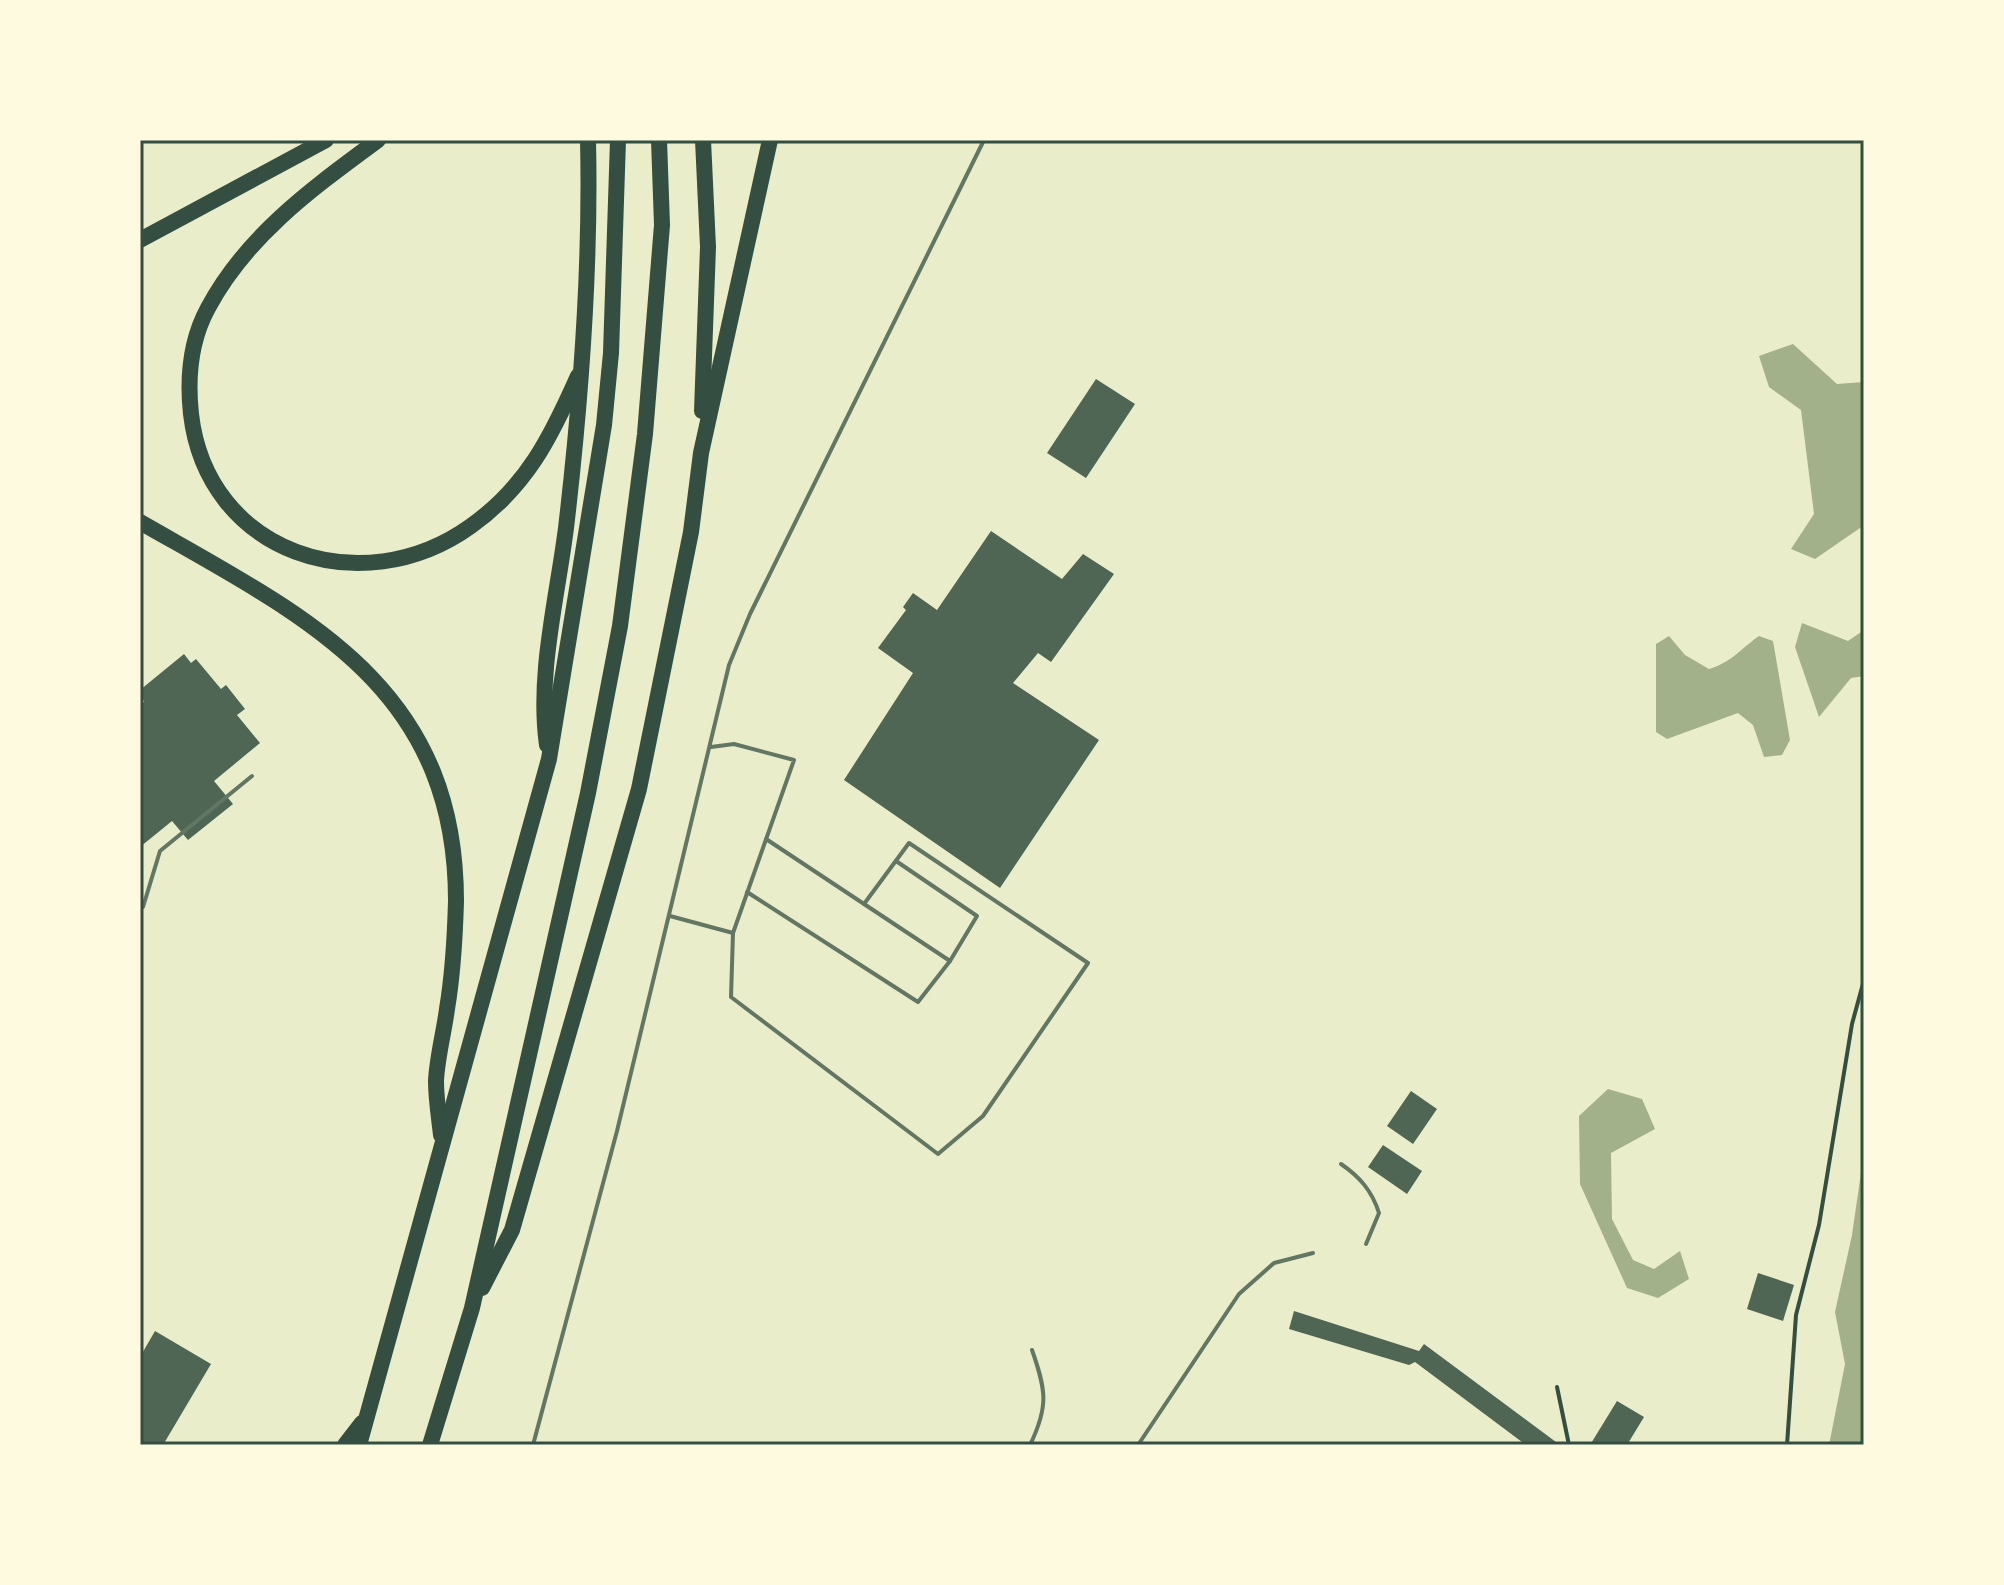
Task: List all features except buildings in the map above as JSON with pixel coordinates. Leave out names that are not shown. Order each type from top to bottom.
[{"type":"highway","points":[[140,240],[326,140]]},
{"type":"highway","points":[[378,140],[264,230],[230,273],[207,309],[194,339],[190,402],[198,454],[220,495],[259,531],[283,548],[301,554],[354,565],[407,556],[452,538],[471,526],[523,478],[548,444],[578,376]]},
{"type":"highway","points":[[549,759],[542,711],[566,525],[585,324],[590,226],[588,140]]},
{"type":"highway","points":[[359,1445],[549,759],[604,425],[611,353],[618,140]]},
{"type":"highway","points":[[430,1445],[472,1308],[588,793],[620,626],[645,434],[662,225],[659,140]]},
{"type":"highway","points":[[701,453],[708,247],[703,140]]},
{"type":"highway","points":[[472,1308],[512,1230],[639,789],[691,532],[701,453],[770,140]]},
{"type":"highway","points":[[140,522],[247,585],[357,660],[395,701],[421,741],[440,784],[451,830],[456,899],[452,974],[436,1080],[442,1148]]},
{"type":"highway","points":[[345,1445],[370,1412]]},
{"type":"lane","points":[[533,1445],[617,1131],[729,665],[750,614],[984,140]]},
{"type":"lane","points":[[711,747],[734,744],[794,760],[733,933],[731,997],[938,1154],[983,1116],[1088,963],[909,843],[864,904]]},
{"type":"lane","points":[[143,907],[160,851],[252,776]]},
{"type":"lane","points":[[766,839],[950,961]]},
{"type":"lane","points":[[747,892],[918,1002],[950,961],[977,916],[896,861]]},
{"type":"lane","points":[[670,916],[733,933]]},
{"type":"lane","points":[[1341,1164],[1356,1174],[1379,1213],[1366,1244]]},
{"type":"lane","points":[[1138,1445],[1239,1294],[1274,1263],[1313,1253]]},
{"type":"lane","points":[[1030,1445],[1045,1409],[1043,1381],[1032,1350]]},
{"type":"path","points":[[1787,1445],[1796,1315],[1819,1225],[1852,1024],[1864,980]]},
{"type":"path","points":[[1557,1387],[1569,1445]]},
{"type":"shaded area","points":[[1793,344],[1837,384],[1864,382],[1864,530],[1860,528],[1815,559],[1791,549],[1814,514],[1801,410],[1769,387],[1759,356]]},
{"type":"shaded area","points":[[1802,623],[1848,641],[1864,630],[1864,676],[1851,678],[1819,717],[1795,647]]},
{"type":"shaded area","points":[[1669,636],[1685,655],[1709,669],[1730,659],[1759,636],[1773,641],[1790,740],[1782,755],[1764,757],[1753,725],[1738,713],[1667,739],[1656,732],[1656,644]]},
{"type":"shaded area","points":[[1608,1089],[1642,1099],[1655,1129],[1611,1153],[1612,1219],[1633,1260],[1654,1269],[1680,1251],[1689,1279],[1658,1298],[1627,1288],[1580,1184],[1579,1116]]},
{"type":"shaded area","points":[[1864,1152],[1864,1445],[1829,1445],[1845,1364],[1835,1312],[1852,1235]]}]
